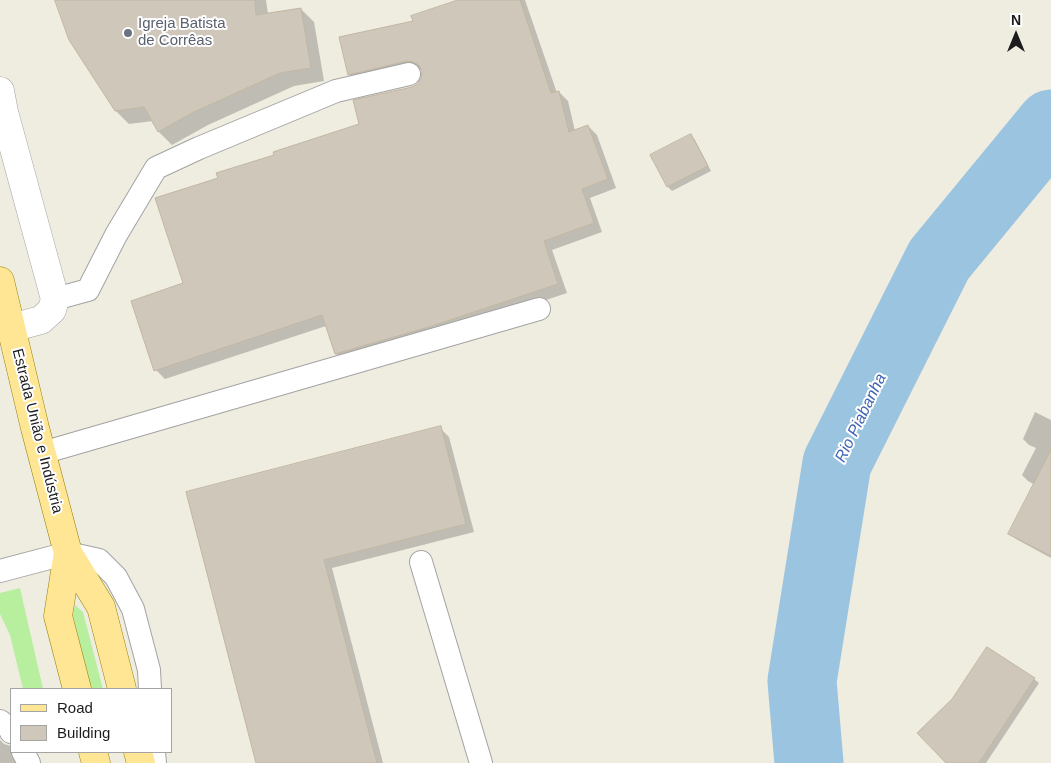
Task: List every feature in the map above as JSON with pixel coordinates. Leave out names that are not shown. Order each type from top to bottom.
[{"type":"main road","name":"Estrada União e Indústria","points":[[0,281],[68,553],[101,607],[122,688]]},
{"type":"main road","name":"Estrada União e Indústria","points":[[68,553],[58,616],[77,688]]},
{"type":"street","points":[[0,91],[4,112],[55,299],[52,310],[41,320],[11,328]]},
{"type":"lane","points":[[55,299],[88,290],[116,235],[156,168],[199,148],[336,92],[409,74]]},
{"type":"lane","points":[[42,453],[539,309]]},
{"type":"lane","points":[[0,571],[68,553],[99,560],[116,577],[133,609],[149,670],[150,688]]},
{"type":"lane","points":[[421,562],[481,763]]},
{"type":"lane","points":[[0,720],[10,730]]},
{"type":"green space","points":[[20,588],[43,688],[23,688],[10,635],[0,614],[0,593]]},
{"type":"green space","points":[[75,605],[83,612],[103,688],[91,688],[73,615]]},
{"type":"building","points":[[55,0],[255,0],[256,15],[301,8],[311,68],[280,73],[194,112],[158,132],[144,107],[115,111],[69,40]]},
{"type":"building","points":[[458,0],[520,0],[551,93],[559,91],[569,132],[588,125],[608,179],[582,189],[594,223],[544,241],[558,284],[429,327],[335,354],[322,315],[154,371],[131,301],[183,283],[155,198],[218,178],[216,173],[274,155],[273,152],[359,124],[353,100],[412,87],[418,84],[422,71],[419,65],[407,61],[348,75],[339,37],[413,21],[411,16]]},
{"type":"building","points":[[691,134],[708,166],[667,187],[650,155]]},
{"type":"building","points":[[441,426],[466,524],[324,560],[377,763],[256,763],[186,492]]},
{"type":"building","points":[[1051,450],[1051,556],[1008,534]]},
{"type":"building","points":[[987,647],[1035,678],[979,763],[946,763],[917,733],[952,699]]},
{"type":"waterway","name":"Rio Piabanha","points":[[809,763],[802,681],[837,463],[939,260],[1051,124]]},
{"type":"place","name":"Igreja Batista de Corrêas","points":[[128,33]]}]
